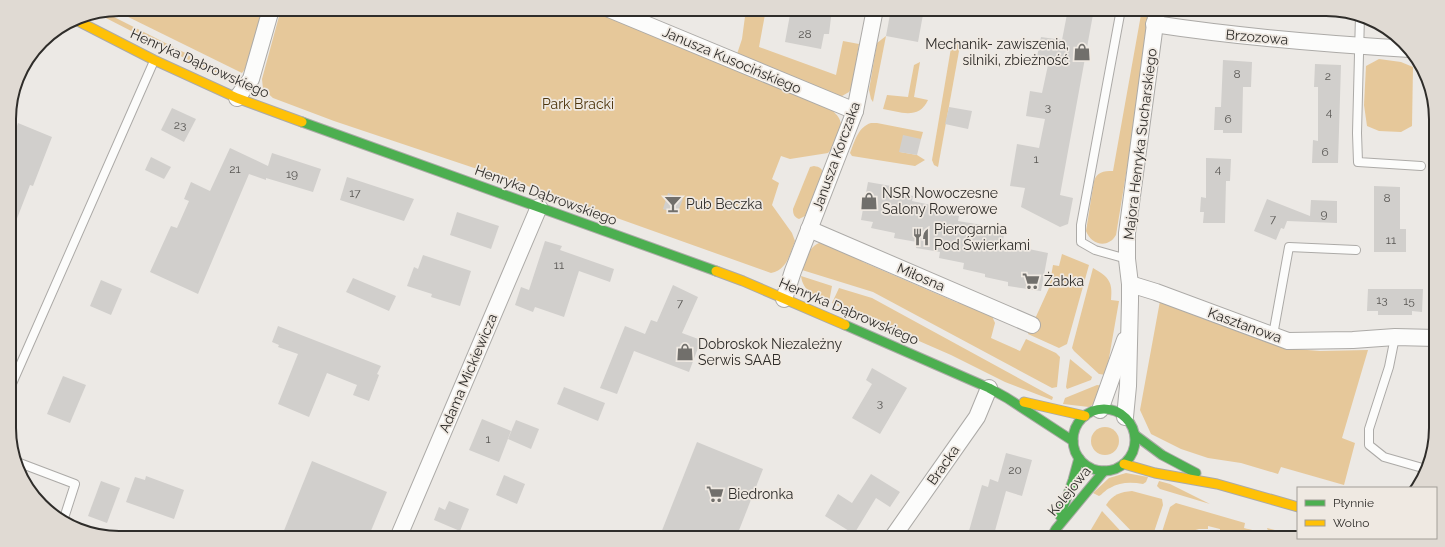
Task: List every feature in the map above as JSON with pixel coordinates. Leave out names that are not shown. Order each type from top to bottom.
[{"type":"street","points":[[237,98],[251,80],[269,16]]},
{"type":"street","name":"Janusza Kusocińskiego","points":[[626,16],[855,111]]},
{"type":"street","name":"Janusza Korczaka","points":[[784,298],[792,271],[855,111],[874,16]]},
{"type":"street","name":"Majora Henryka Sucharskiego","points":[[1125,417],[1130,327],[1130,284],[1127,259],[1127,232],[1156,16]]},
{"type":"street","name":"Brzozowa","points":[[1156,16],[1202,31],[1401,48]]},
{"type":"street","name":"Henryka Dąbrowskiego","points":[[82,23],[154,60],[237,98],[743,281],[784,298],[989,388],[1073,441]]},
{"type":"street","name":"Adama Mickiewicza","points":[[401,531],[538,207]]},
{"type":"street","name":"Miłosna","points":[[809,229],[1032,325]]},
{"type":"street","name":"Kasztanowa","points":[[1130,284],[1156,292],[1288,341],[1353,340],[1395,337],[1429,338]]},
{"type":"street","name":"Majora Henryka Sucharskiego","points":[[1100,410],[1130,327]]},
{"type":"street","name":"Bracka","points":[[897,531],[977,417],[989,388]]},
{"type":"street","name":"Henryka Dąbrowskiego","points":[[1007,398],[1085,416]]},
{"type":"street","points":[[1100,410],[1118,412],[1125,417],[1131,425],[1135,435],[1135,446],[1131,456],[1124,464],[1111,470],[1104,471],[1094,470],[1086,465],[1079,458],[1073,441],[1074,432],[1078,423],[1085,416],[1100,410]]},
{"type":"street","points":[[1135,435],[1162,455],[1217,484]]},
{"type":"street","name":"Kolejowa","points":[[1056,529],[1070,487],[1077,472],[1079,458]]},
{"type":"street","points":[[1124,464],[1156,473],[1217,484],[1297,507]]},
{"type":"street","name":"Kolejowa","points":[[1056,529],[1104,471]]},
{"type":"lane","points":[[1120,16],[1082,217],[1081,242],[1095,250],[1127,259]]},
{"type":"lane","points":[[1360,21],[1358,162],[1421,166]]},
{"type":"lane","points":[[16,375],[154,60]]},
{"type":"lane","points":[[1273,336],[1289,247],[1356,250]]},
{"type":"lane","points":[[1395,337],[1389,368],[1369,429],[1369,446],[1384,457],[1421,468]]},
{"type":"lane","points":[[22,464],[75,484],[64,515]]},
{"type":"green space","points":[[113,16],[235,78],[230,79],[176,54],[104,17]]},
{"type":"green space","points":[[126,16],[261,16],[245,69],[242,73]]},
{"type":"green space","name":"Park Bracki","points":[[279,16],[611,16],[833,111],[840,120],[841,128],[835,144],[828,153],[790,159],[781,156],[772,179],[779,183],[772,205],[792,233],[795,241],[787,261],[781,269],[771,273],[516,182],[334,121],[273,98],[263,89],[262,79]]},
{"type":"green space","points":[[745,16],[765,16],[759,47],[836,75],[843,41],[859,44],[852,87],[849,92],[842,96],[834,96],[737,54],[742,39]]},
{"type":"green space","points":[[1141,16],[1152,16],[1116,235],[1109,242],[1100,244],[1092,240],[1086,231],[1094,181],[1101,173],[1113,171]]},
{"type":"green space","points":[[886,36],[873,102],[869,90],[877,43]]},
{"type":"green space","points":[[961,40],[938,167],[934,165],[932,160],[952,42]]},
{"type":"green space","points":[[1379,59],[1401,62],[1413,67],[1412,126],[1401,132],[1379,131],[1367,126],[1364,105],[1366,66]]},
{"type":"green space","points":[[920,62],[914,97],[928,100],[924,106],[920,110],[908,113],[883,109],[887,95],[908,97],[914,65]]},
{"type":"green space","points":[[871,123],[923,132],[921,139],[900,152],[917,155],[925,160],[915,166],[852,156],[850,153],[860,131]]},
{"type":"green space","points":[[814,166],[820,168],[823,174],[805,216],[799,219],[794,215],[793,209],[810,167]]},
{"type":"green space","points":[[822,242],[855,254],[863,262],[958,303],[972,304],[992,316],[995,323],[991,338],[1020,351],[1026,339],[1056,353],[1060,357],[1057,387],[1052,388],[873,292],[802,270],[811,249]]},
{"type":"green space","points":[[1062,254],[1089,265],[1067,344],[1059,348],[1028,334],[1049,288],[1053,265],[1059,266]]},
{"type":"green space","points":[[1093,268],[1103,274],[1109,281],[1111,300],[1119,301],[1106,375],[1099,374],[1072,348]]},
{"type":"green space","points":[[801,276],[832,286],[829,302],[807,290]]},
{"type":"green space","points":[[839,288],[872,298],[1053,397],[1052,400],[1005,382],[951,355],[832,303]]},
{"type":"green space","points":[[1160,301],[1295,349],[1320,351],[1368,350],[1342,438],[1355,443],[1344,485],[1281,467],[1278,474],[1241,463],[1208,458],[1181,449],[1151,434],[1140,410]]},
{"type":"green space","points":[[1070,359],[1092,377],[1091,380],[1067,389],[1066,387]]},
{"type":"green space","points":[[1097,385],[1104,386],[1095,403],[1089,407],[1063,404],[1065,398]]},
{"type":"green space","points":[[1105,427],[1111,428],[1115,431],[1118,435],[1118,447],[1115,451],[1111,454],[1105,455],[1099,454],[1095,451],[1092,447],[1091,441],[1092,435],[1095,431],[1099,428]]},
{"type":"green space","points":[[1126,473],[1148,477],[1146,482],[1143,484],[1130,483],[1114,486],[1099,496],[1093,493],[1109,478]]},
{"type":"green space","points":[[1159,481],[1170,484],[1210,504],[1160,489],[1157,486]]},
{"type":"green space","points":[[1132,491],[1162,499],[1163,505],[1154,531],[1131,531],[1106,505],[1111,498],[1124,492]]},
{"type":"green space","points":[[1176,503],[1245,523],[1244,528],[1255,531],[1220,531],[1220,529],[1208,526],[1208,529],[1192,531],[1162,531],[1170,507]]},
{"type":"green space","points":[[1102,511],[1121,531],[1090,531]]},
{"type":"green space","points":[[1267,528],[1279,531],[1268,531]]},
{"type":"building","points":[[790,16],[831,16],[829,34],[824,34],[821,49],[785,42]]},
{"type":"building","points":[[890,16],[923,16],[918,42],[886,36]]},
{"type":"building","points":[[1067,16],[1093,16],[1060,195],[1073,198],[1068,224],[1060,227],[1021,207],[1025,188],[1010,186],[1017,144],[1039,148],[1045,119],[1026,116],[1030,91],[1042,93],[1048,65],[1036,62],[1041,37],[1062,40]]},
{"type":"building","points":[[1223,60],[1252,62],[1251,87],[1243,87],[1242,133],[1223,133],[1223,130],[1214,130],[1215,107],[1221,107]]},
{"type":"building","points":[[1315,64],[1341,65],[1338,163],[1312,163],[1313,140],[1318,141],[1318,87],[1314,87]]},
{"type":"building","points":[[949,107],[972,111],[968,129],[945,124]]},
{"type":"building","points":[[172,108],[196,119],[184,142],[161,130]]},
{"type":"building","points":[[18,123],[52,137],[33,186],[30,185],[16,221],[16,129]]},
{"type":"building","points":[[903,135],[921,139],[917,155],[899,152]]},
{"type":"building","points":[[230,148],[268,166],[272,153],[321,169],[313,192],[249,174],[198,294],[150,272],[171,226],[177,228],[189,201],[184,199],[191,182],[210,191]]},
{"type":"building","points":[[151,157],[171,167],[164,179],[145,170]]},
{"type":"building","points":[[1206,158],[1231,159],[1230,181],[1226,181],[1225,223],[1203,223],[1204,212],[1200,212],[1201,197],[1206,198]]},
{"type":"building","points":[[347,177],[414,199],[404,221],[340,200]]},
{"type":"building","points":[[868,182],[891,186],[890,192],[913,196],[912,201],[936,206],[935,212],[959,216],[958,221],[982,225],[981,230],[1004,235],[1003,240],[1027,244],[1019,247],[1048,253],[1041,291],[1008,286],[1008,282],[985,277],[985,274],[963,269],[964,263],[939,258],[940,252],[916,248],[917,242],[894,238],[895,233],[871,228],[873,222],[861,220]]},
{"type":"building","points":[[1374,186],[1400,187],[1400,229],[1406,229],[1406,252],[1374,252]]},
{"type":"building","points":[[668,193],[683,199],[677,214],[663,209]]},
{"type":"building","points":[[1267,199],[1310,216],[1311,200],[1337,201],[1337,223],[1287,221],[1284,229],[1281,228],[1276,240],[1254,231]]},
{"type":"building","points":[[457,212],[499,226],[491,249],[450,235]]},
{"type":"building","points":[[545,241],[562,246],[560,250],[614,269],[610,282],[579,271],[564,317],[535,307],[533,312],[515,305],[521,287],[529,290]]},
{"type":"building","points":[[423,255],[471,271],[460,306],[431,297],[432,294],[407,286],[414,267],[418,269]]},
{"type":"building","points":[[353,278],[396,296],[389,311],[346,292]]},
{"type":"building","points":[[101,280],[122,289],[111,315],[90,306]]},
{"type":"building","points":[[673,285],[698,297],[682,333],[701,340],[689,372],[634,351],[617,394],[600,388],[625,326],[645,334],[651,320],[657,322]]},
{"type":"building","points":[[1368,289],[1423,289],[1422,312],[1412,311],[1412,315],[1378,315],[1378,311],[1367,311]]},
{"type":"building","points":[[278,326],[381,366],[369,401],[353,395],[357,385],[327,373],[309,417],[278,404],[298,354],[278,347],[279,345],[272,342]]},
{"type":"building","points":[[872,368],[907,388],[880,434],[852,418],[872,384],[866,380]]},
{"type":"building","points":[[63,376],[86,385],[70,423],[47,414]]},
{"type":"building","points":[[564,387],[605,403],[598,421],[557,404]]},
{"type":"building","points":[[482,419],[511,431],[499,462],[469,450]]},
{"type":"building","points":[[516,420],[539,429],[531,449],[508,439]]},
{"type":"building","name":"Biedronka","points":[[697,442],[763,469],[739,531],[662,531]]},
{"type":"building","points":[[1006,453],[1032,460],[1022,496],[1006,491],[995,531],[969,531],[982,485],[988,487],[990,479],[998,482]]},
{"type":"building","points":[[312,461],[387,492],[371,531],[284,531]]},
{"type":"building","points":[[871,474],[900,492],[890,507],[876,498],[856,531],[849,531],[825,516],[838,494],[852,503]]},
{"type":"building","points":[[504,475],[525,484],[517,504],[496,495]]},
{"type":"building","points":[[146,476],[184,490],[174,519],[126,502],[135,477],[145,480]]},
{"type":"building","points":[[101,481],[120,488],[107,523],[88,516]]},
{"type":"building","points":[[449,501],[469,509],[460,531],[434,520],[439,507],[445,510]]},
{"type":"traffic: fast","points":[[302,122],[716,271]]},
{"type":"traffic: fast","points":[[845,325],[989,388],[1073,441]]},
{"type":"traffic: fast","points":[[1104,409],[1121,414],[1126,418],[1130,423],[1135,440],[1130,457],[1126,462],[1121,466],[1104,471],[1087,466],[1082,462],[1078,457],[1073,440],[1078,423],[1082,418],[1087,414],[1104,409]]},
{"type":"traffic: fast","points":[[1135,435],[1162,455],[1196,473]]},
{"type":"traffic: fast","points":[[1060,516],[1079,458]]},
{"type":"traffic: fast","points":[[1055,531],[1104,471]]},
{"type":"traffic: slow","points":[[82,23],[154,60],[237,98],[302,122]]},
{"type":"traffic: slow","points":[[716,271],[743,281],[845,325]]},
{"type":"traffic: slow","points":[[1024,402],[1085,416]]},
{"type":"traffic: slow","points":[[1124,464],[1155,473],[1217,484],[1297,507]]},
{"type":"place","name":"Mechanik- zawiszenia, silniki, zbieżność","points":[[1082,52]]},
{"type":"place","name":"NSR Nowoczesne Salony Rowerowe","points":[[869,201]]},
{"type":"place","name":"Pub Beczka","points":[[673,204]]},
{"type":"place","name":"Pierogarnia Pod Świerkami","points":[[921,237]]},
{"type":"place","name":"Żabka","points":[[1031,281]]},
{"type":"place","name":"Dobroskok Niezależny Serwis SAAB","points":[[685,352]]},
{"type":"place","name":"Biedronka","points":[[715,494]]}]
